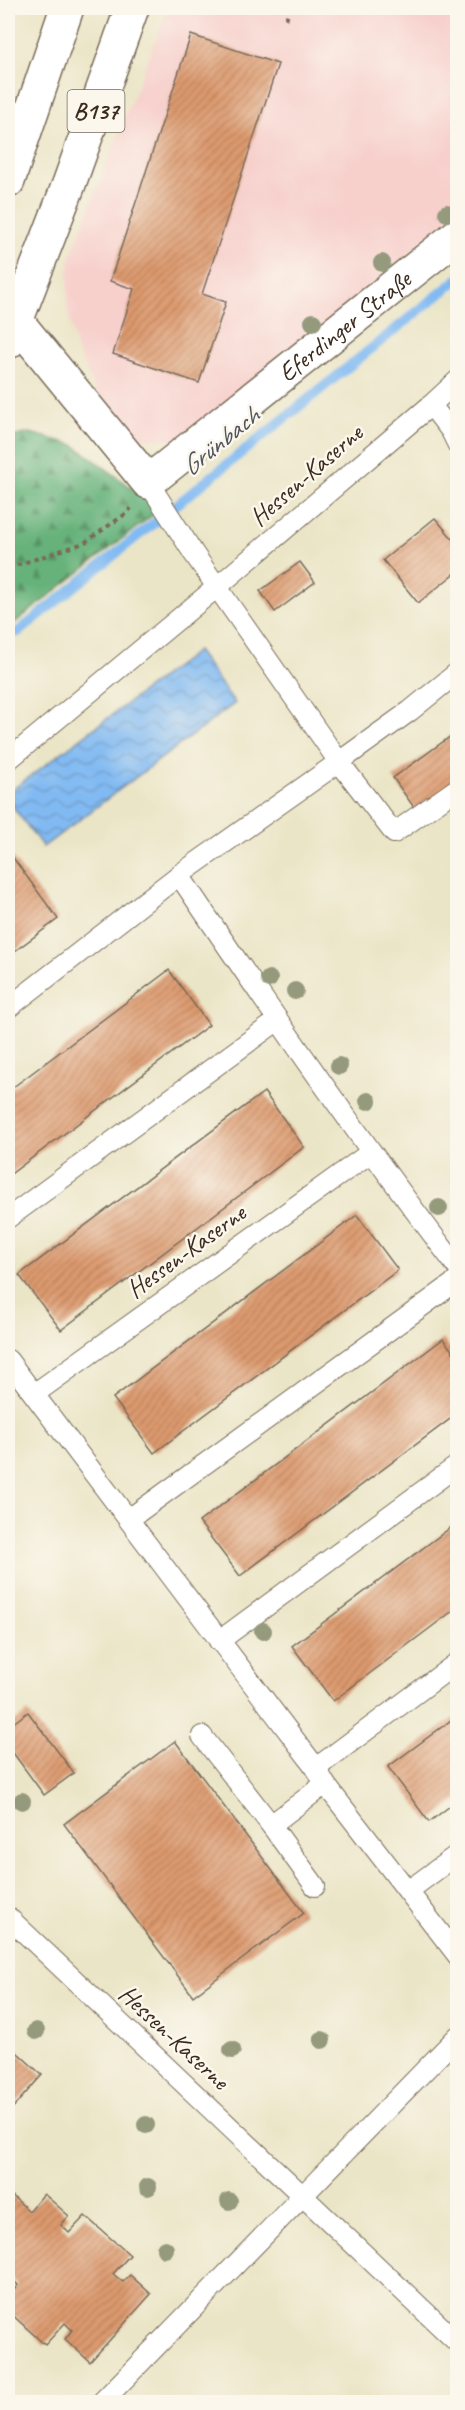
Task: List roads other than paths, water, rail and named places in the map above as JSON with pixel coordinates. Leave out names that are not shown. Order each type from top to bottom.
[{"type":"street","name":"B137","points":[[8,181],[67,8]]},
{"type":"street","name":"B137","points":[[11,327],[69,184],[132,8]]},
{"type":"street","name":"Eferdinger Straße","points":[[148,482],[458,235]]},
{"type":"street","points":[[11,327],[148,482]]},
{"type":"lane","name":"Hessen-Kaserne","points":[[8,760],[218,587],[458,380]]},
{"type":"lane","points":[[430,405],[451,431],[458,445]]},
{"type":"lane","points":[[148,482],[194,554],[339,762],[394,833],[458,788]]},
{"type":"lane","points":[[8,1008],[179,875],[410,711],[458,672]]},
{"type":"lane","points":[[179,875],[277,1021],[370,1153],[458,1268]]},
{"type":"lane","points":[[8,1218],[277,1021]]},
{"type":"lane","name":"Hessen-Kaserne","points":[[34,1394],[370,1153]]},
{"type":"lane","points":[[129,1519],[458,1280]]},
{"type":"lane","points":[[8,1360],[458,1956]]},
{"type":"lane","points":[[219,1641],[458,1465]]},
{"type":"lane","points":[[271,1825],[320,1776],[458,1662]]},
{"type":"lane","points":[[202,1736],[315,1886]]},
{"type":"lane","points":[[408,1891],[458,1854]]},
{"type":"lane","name":"Hessen-Kaserne","points":[[8,1917],[458,2343]]},
{"type":"lane","points":[[102,2403],[458,2036]]},
{"type":"water","points":[[197,651],[235,703],[43,847],[8,800],[8,793]]},
{"type":"waterway","name":"Grünbach","points":[[8,633],[18,632],[458,279]]}]
